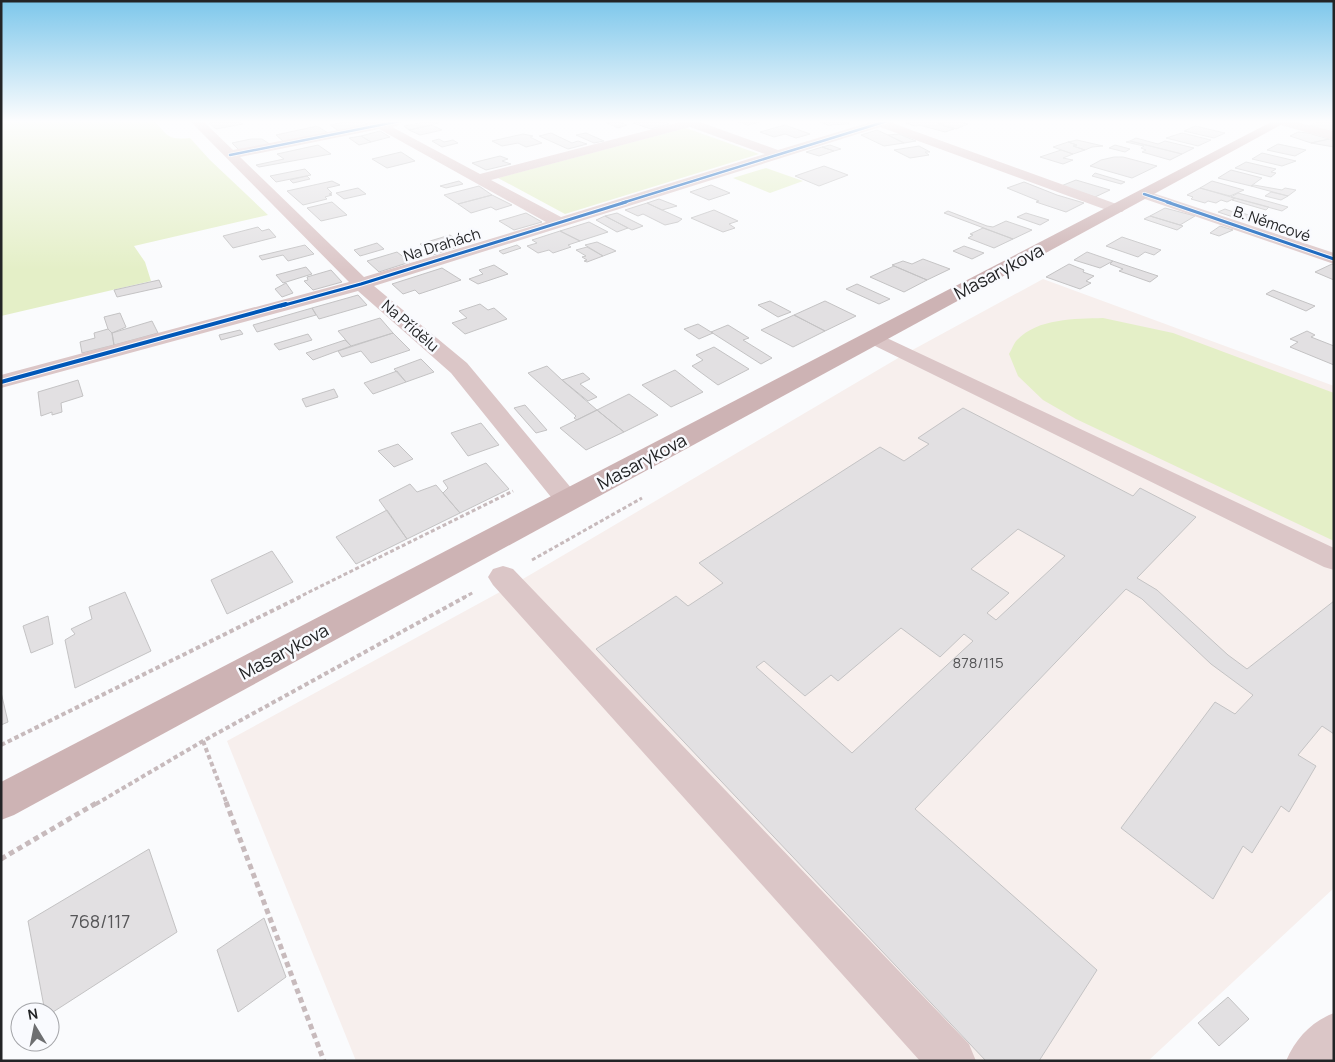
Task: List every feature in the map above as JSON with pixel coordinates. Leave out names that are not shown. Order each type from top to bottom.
[{"type":"main road","name":"Masarykova","points":[[1,802],[1188,171]]},
{"type":"street","name":"Na Přídělu","points":[[246,171],[361,284],[459,368],[568,501]]},
{"type":"street","points":[[466,171],[558,222]]},
{"type":"street","points":[[480,178],[508,171]]},
{"type":"street","name":"Na Drahách","points":[[1,382],[361,284],[723,171]]},
{"type":"street","points":[[1014,171],[1117,209]]},
{"type":"street","name":"B. Němcové","points":[[1144,194],[1334,259]]},
{"type":"street","points":[[874,338],[1334,560]]},
{"type":"street","points":[[503,577],[952,1061]]},
{"type":"street","points":[[1310,1061],[1334,1036]]},
{"type":"path","points":[[1,859],[203,741],[503,577]]},
{"type":"path","points":[[188,703],[324,1061]]},
{"type":"shaded area","points":[[1043,279],[1334,386],[1334,888],[1148,1061],[356,1061],[227,741],[511,586],[905,354]]},
{"type":"green space","points":[[1,171],[221,171],[268,215],[134,246],[145,262],[151,281],[1,316]]},
{"type":"green space","points":[[526,171],[705,171],[565,214],[498,178]]},
{"type":"green space","points":[[758,171],[773,171],[803,181],[770,193],[733,178]]},
{"type":"green space","points":[[1103,318],[1173,333],[1334,393],[1334,541],[1076,419],[1043,400],[1018,376],[1009,354],[1016,341],[1026,333],[1035,327],[1057,321]]},
{"type":"building","points":[[297,171],[307,171],[311,175],[276,182],[270,176]]},
{"type":"building","points":[[811,171],[836,171],[848,175],[819,186],[795,176]]},
{"type":"building","points":[[1106,171],[1148,171],[1132,178]]},
{"type":"building","points":[[1233,171],[1262,178],[1251,186],[1218,178]]},
{"type":"building","points":[[1245,171],[1273,171],[1271,172],[1276,173],[1271,177]]},
{"type":"building","points":[[1095,173],[1125,182],[1121,184],[1092,176]]},
{"type":"building","points":[[307,176],[310,179],[293,183],[290,180]]},
{"type":"building","points":[[1076,180],[1110,190],[1095,197],[1061,186]]},
{"type":"building","points":[[332,181],[340,185],[327,188],[332,193],[329,194],[332,195],[325,197],[327,199],[303,205],[287,191]]},
{"type":"building","points":[[459,181],[463,184],[446,188],[440,186]]},
{"type":"building","points":[[1212,181],[1244,190],[1230,196],[1200,188]]},
{"type":"building","points":[[1024,182],[1084,203],[1066,212],[1036,202],[1039,201],[1007,188]]},
{"type":"building","points":[[711,185],[730,193],[709,200],[690,192]]},
{"type":"building","points":[[479,186],[492,195],[458,204],[444,195]]},
{"type":"building","points":[[1251,186],[1282,190],[1285,188],[1296,190],[1288,196]]},
{"type":"building","points":[[358,188],[366,194],[344,199],[336,193]]},
{"type":"building","points":[[1200,188],[1235,198],[1227,202],[1221,200],[1216,203],[1208,201],[1205,203],[1191,199],[1193,197],[1187,195]]},
{"type":"building","points":[[1271,192],[1288,196],[1281,200],[1265,196]]},
{"type":"building","points":[[1238,193],[1288,207],[1282,211],[1231,197]]},
{"type":"building","points":[[492,195],[512,205],[496,210],[491,207],[471,213],[458,204]]},
{"type":"building","points":[[1235,198],[1269,207],[1266,210],[1232,200]]},
{"type":"building","points":[[659,199],[677,206],[662,210],[647,203]]},
{"type":"building","points":[[332,202],[347,215],[321,221],[307,208]]},
{"type":"building","points":[[647,203],[682,219],[665,225],[643,214],[638,216],[625,210]]},
{"type":"building","points":[[1165,208],[1195,216],[1180,225],[1150,216]]},
{"type":"building","points":[[1225,209],[1252,216],[1242,220],[1218,212]]},
{"type":"building","points":[[714,210],[738,221],[729,224],[735,228],[723,232],[691,218]]},
{"type":"building","points":[[948,211],[987,226],[993,227],[1006,221],[1032,230],[1013,239],[944,213]]},
{"type":"building","points":[[526,213],[542,222],[514,230],[499,221]]},
{"type":"building","points":[[617,213],[643,226],[632,230],[605,216]]},
{"type":"building","points":[[1026,213],[1049,220],[1040,225],[1017,217]]},
{"type":"building","points":[[605,216],[628,228],[617,232],[596,220]]},
{"type":"building","points":[[1150,216],[1183,226],[1177,230],[1144,219]]},
{"type":"building","points":[[589,222],[608,232],[580,241],[560,231]]},
{"type":"building","points":[[1220,226],[1233,230],[1219,236],[1210,233]]},
{"type":"building","points":[[258,227],[262,231],[269,229],[276,237],[233,248],[223,236]]},
{"type":"building","points":[[983,228],[1013,239],[994,248],[968,238],[973,235],[970,234]]},
{"type":"building","points":[[560,231],[580,241],[568,245],[571,247],[553,253],[549,250],[538,253],[527,246],[537,243],[532,240]]},
{"type":"building","points":[[450,235],[464,245],[433,255],[420,244]]},
{"type":"building","points":[[1122,237],[1161,250],[1154,255],[1145,252],[1138,257],[1106,246]]},
{"type":"building","points":[[597,242],[616,251],[603,256],[585,245]]},
{"type":"building","points":[[377,243],[384,249],[360,256],[354,250]]},
{"type":"building","points":[[305,245],[314,254],[288,261],[283,255],[262,260],[259,256]]},
{"type":"building","points":[[517,245],[521,248],[503,254],[499,251]]},
{"type":"building","points":[[964,246],[984,253],[972,259],[953,251]]},
{"type":"building","points":[[587,247],[603,256],[587,262],[584,261],[587,260],[582,257],[586,256],[576,250]]},
{"type":"building","points":[[397,252],[410,262],[379,272],[367,261]]},
{"type":"building","points":[[1087,252],[1113,261],[1100,268],[1074,260]]},
{"type":"building","points":[[923,259],[950,269],[927,280],[892,265],[903,261],[912,264]]},
{"type":"building","points":[[1113,261],[1158,276],[1150,282],[1119,271],[1123,269],[1110,264]]},
{"type":"building","points":[[1069,264],[1094,276],[1086,281],[1091,283],[1080,289],[1046,277]]},
{"type":"building","points":[[1332,264],[1334,265],[1334,280],[1315,272]]},
{"type":"building","points":[[494,265],[508,274],[478,284],[469,279],[483,274],[479,270]]},
{"type":"building","points":[[894,266],[927,280],[904,292],[870,277]]},
{"type":"building","points":[[306,267],[312,274],[283,283],[276,275]]},
{"type":"building","points":[[442,268],[461,280],[419,294],[415,290],[403,294],[392,284]]},
{"type":"building","points":[[331,270],[342,282],[313,290],[304,281],[308,280],[307,277]]},
{"type":"building","points":[[159,280],[162,287],[117,297],[114,290]]},
{"type":"building","points":[[286,283],[293,293],[282,297],[275,289]]},
{"type":"building","points":[[857,284],[890,299],[879,304],[846,289]]},
{"type":"building","points":[[1273,290],[1315,306],[1306,311],[1266,294]]},
{"type":"building","points":[[358,295],[367,305],[319,319],[312,308]]},
{"type":"building","points":[[770,301],[791,312],[778,317],[758,305]]},
{"type":"building","points":[[825,301],[856,316],[825,331],[794,315]]},
{"type":"building","points":[[480,304],[488,310],[494,308],[507,319],[465,334],[452,323],[467,318],[459,311]]},
{"type":"building","points":[[312,308],[316,315],[257,332],[253,325]]},
{"type":"building","points":[[120,313],[126,327],[112,333],[108,329],[104,317]]},
{"type":"building","points":[[794,315],[825,331],[793,347],[761,330]]},
{"type":"building","points":[[380,318],[393,333],[351,346],[338,331]]},
{"type":"building","points":[[152,321],[158,333],[114,345],[112,333]]},
{"type":"building","points":[[698,324],[713,333],[699,339],[684,329]]},
{"type":"building","points":[[728,325],[749,338],[743,340],[772,358],[761,364],[711,332]]},
{"type":"building","points":[[108,329],[112,333],[114,345],[82,353],[80,342],[95,338],[94,333]]},
{"type":"building","points":[[240,330],[243,334],[221,340],[219,335]]},
{"type":"building","points":[[1307,331],[1315,335],[1311,337],[1334,346],[1334,365],[1290,347],[1298,342],[1290,339]]},
{"type":"building","points":[[393,333],[410,350],[371,363],[361,351],[342,357],[338,351]]},
{"type":"building","points":[[308,334],[312,340],[279,350],[274,344]]},
{"type":"building","points":[[345,340],[351,346],[313,360],[306,353]]},
{"type":"building","points":[[714,347],[749,369],[718,385],[692,366],[703,360],[696,355]]},
{"type":"building","points":[[421,359],[434,372],[406,382],[394,369]]},
{"type":"building","points":[[547,366],[597,410],[577,420],[574,418],[576,416],[528,373]]},
{"type":"building","points":[[675,370],[703,392],[671,407],[642,385]]},
{"type":"building","points":[[397,371],[406,382],[373,394],[364,383]]},
{"type":"building","points":[[583,373],[590,379],[580,384],[597,397],[588,401],[562,380]]},
{"type":"building","points":[[78,380],[83,396],[61,403],[62,412],[52,415],[52,412],[41,416],[38,392]]},
{"type":"building","points":[[334,389],[338,397],[306,407],[302,399]]},
{"type":"building","points":[[629,394],[658,415],[624,432],[597,410]]},
{"type":"building","points":[[525,405],[547,430],[536,433],[514,408]]},
{"type":"building","points":[[963,408],[1133,496],[1140,488],[1196,517],[1137,578],[1157,590],[1228,655],[1247,669],[1334,601],[1334,734],[1322,726],[1298,755],[1316,766],[1289,812],[1281,806],[1252,853],[1243,846],[1213,899],[1121,828],[1215,702],[1235,714],[1253,695],[1211,664],[1142,599],[1126,589],[915,809],[1097,970],[1039,1061],[986,1061],[596,649],[676,596],[688,606],[723,583],[699,563],[880,447],[904,461],[929,444],[918,438]],"holes":[[[1018,529],[1065,556],[996,620],[987,613],[1009,593],[971,569]],[[901,628],[940,657],[964,634],[973,641],[852,753],[756,667],[764,661],[805,696],[831,675],[838,681]]]},
{"type":"building","points":[[597,410],[624,432],[586,450],[560,428]]},
{"type":"building","points":[[481,423],[499,445],[468,456],[451,433]]},
{"type":"building","points":[[398,444],[413,459],[394,467],[378,451]]},
{"type":"building","points":[[486,463],[509,489],[460,513],[443,493],[448,488],[443,481]]},
{"type":"building","points":[[410,484],[417,492],[436,485],[460,513],[407,539],[379,500]]},
{"type":"building","points":[[387,510],[407,539],[356,564],[336,537]]},
{"type":"building","points":[[272,551],[293,582],[227,614],[211,580]]},
{"type":"building","points":[[125,592],[151,651],[75,688],[65,640],[75,634],[71,629],[92,619],[89,607]]},
{"type":"building","points":[[48,616],[53,644],[31,653],[23,626]]},
{"type":"building","points":[[1,692],[8,722],[1,725]]},
{"type":"building","points":[[149,849],[177,932],[60,1008],[60,1002],[43,1002],[28,921]]},
{"type":"building","points":[[264,918],[286,977],[238,1012],[217,950]]},
{"type":"building","points":[[1228,997],[1249,1019],[1219,1046],[1198,1023]]},
{"type":"cycle path","points":[[1,382],[361,284],[727,171]]},
{"type":"cycle path","points":[[1144,194],[1334,259]]}]
